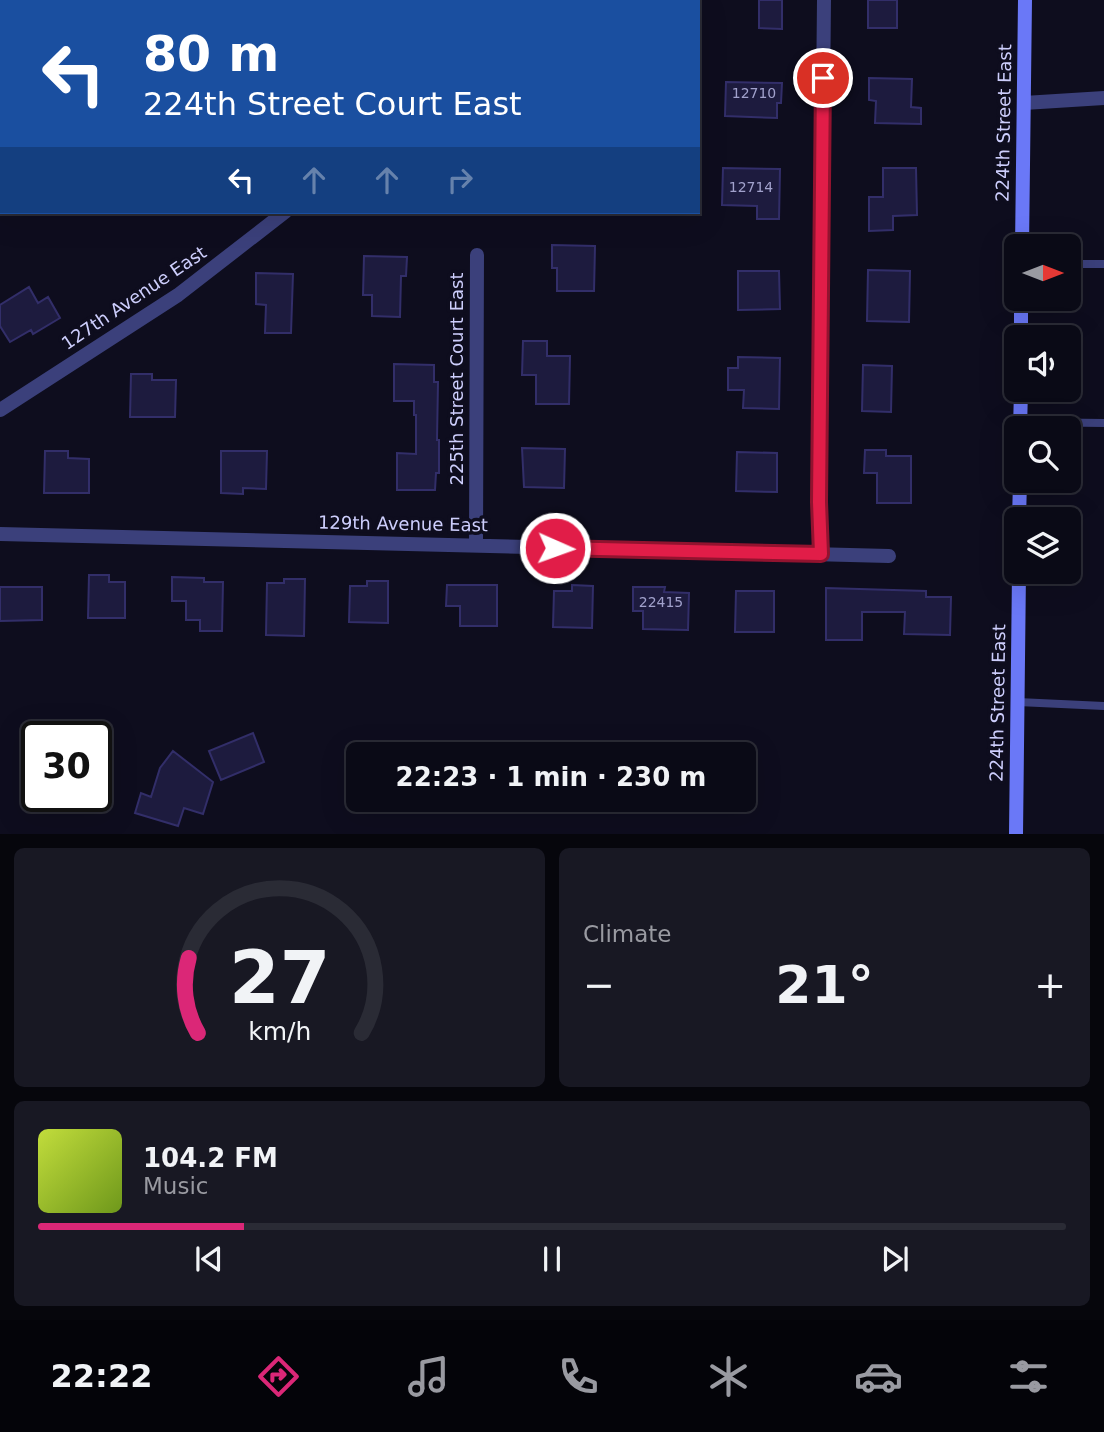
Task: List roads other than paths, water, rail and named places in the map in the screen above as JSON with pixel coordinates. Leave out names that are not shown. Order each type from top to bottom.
[{"type":"main road","name":"224th Street East","points":[[1022,234],[1025,0]]},
{"type":"main road","name":"224th Street East","points":[[1016,834],[1019,584]]},
{"type":"street","points":[[821,554],[819,502],[824,0]]},
{"type":"street","points":[[1024,103],[1104,98]]},
{"type":"street","name":"127th Avenue East","points":[[0,410],[178,295],[282,214]]},
{"type":"street","name":"225th Street Court East","points":[[476,545],[477,255]]},
{"type":"street","name":"129th Avenue East","points":[[0,534],[890,556]]},
{"type":"lane","points":[[1082,264],[1104,264]]},
{"type":"lane","points":[[1081,424],[1104,424]]},
{"type":"lane","points":[[1018,702],[1104,706]]}]
